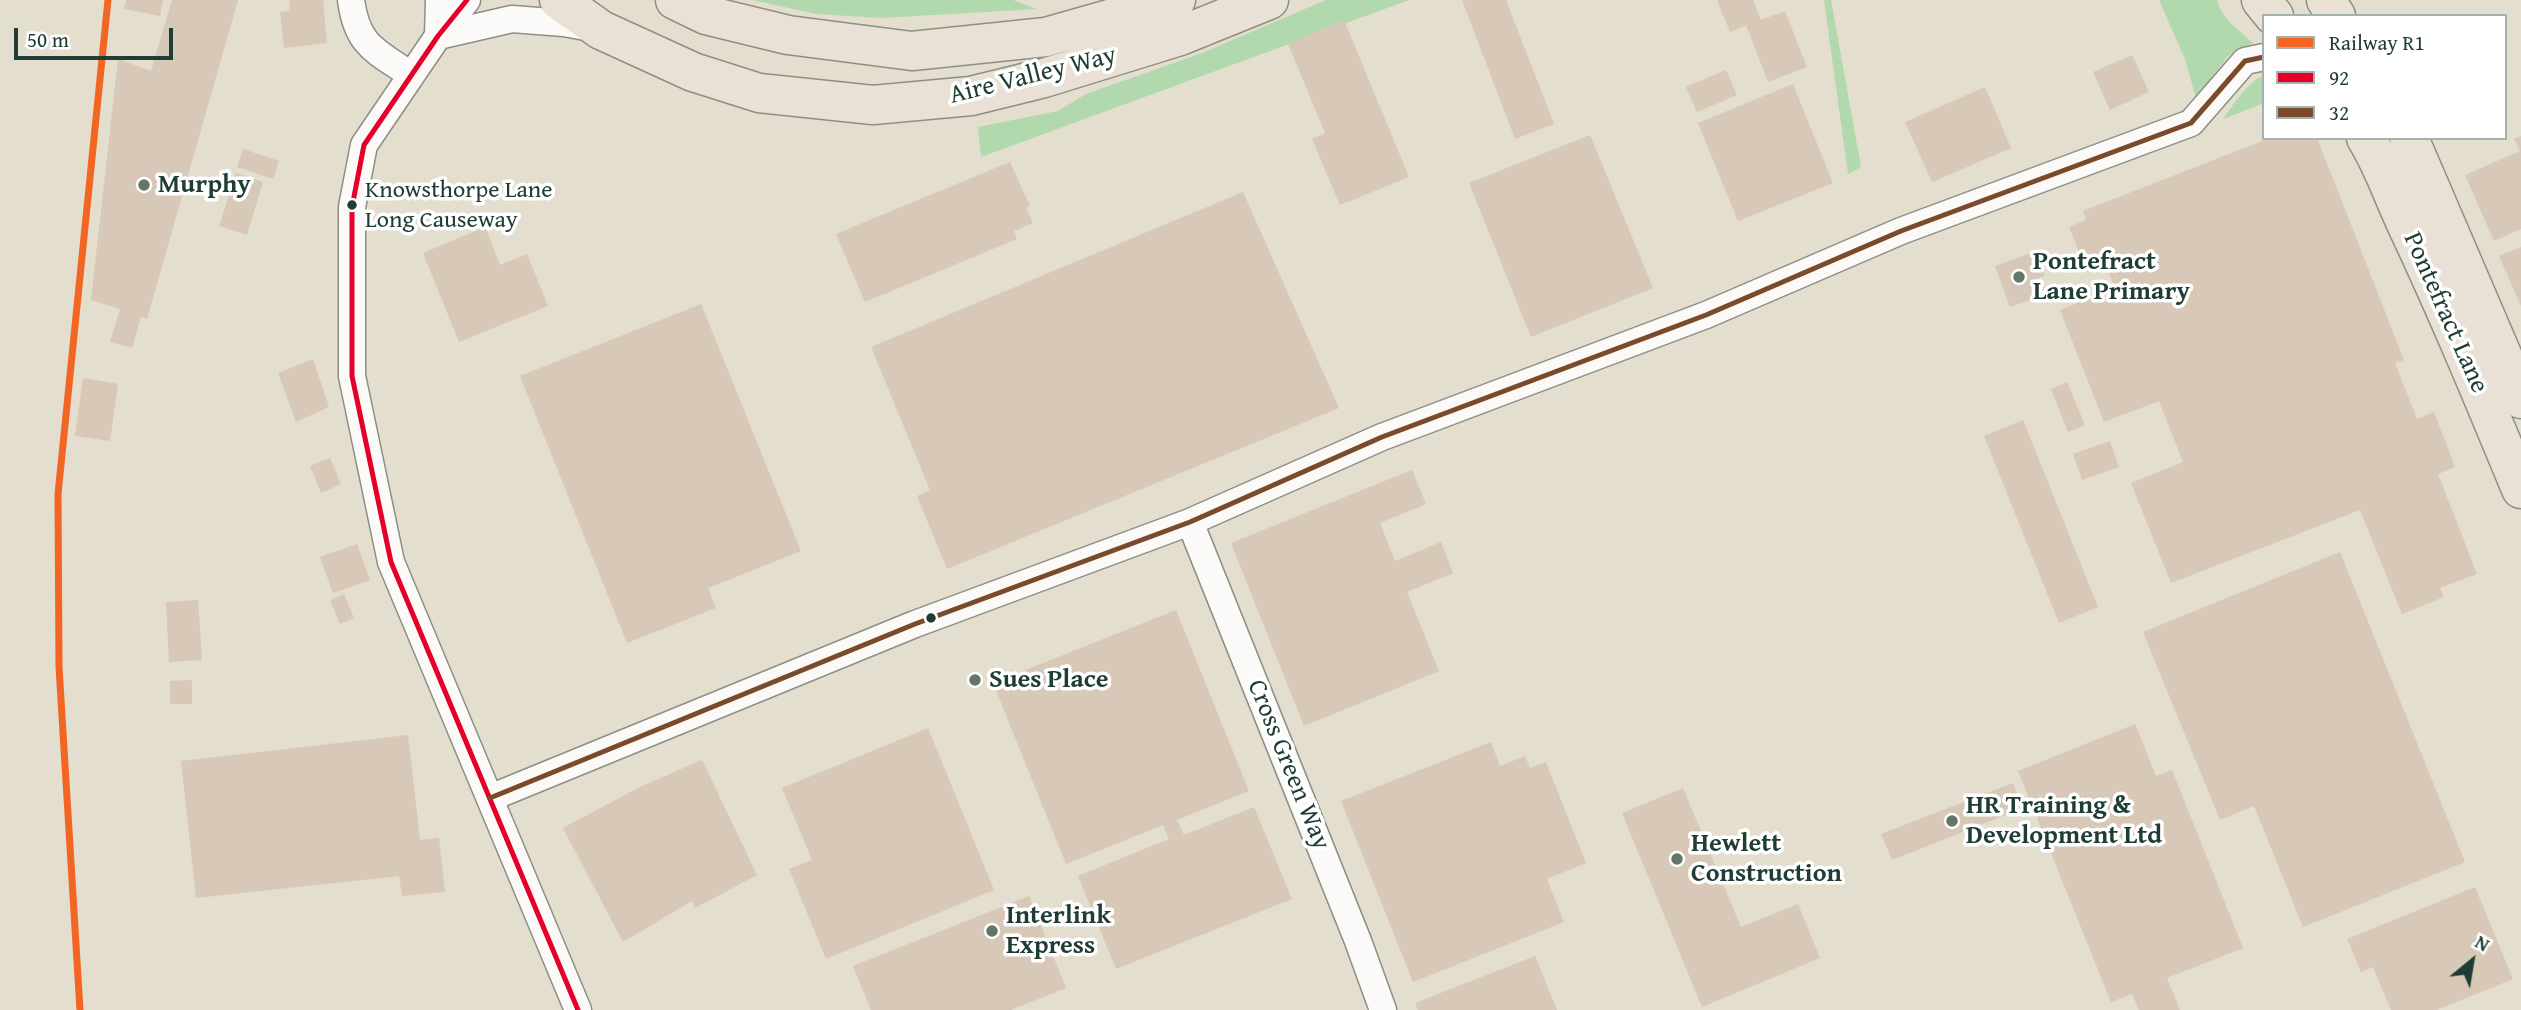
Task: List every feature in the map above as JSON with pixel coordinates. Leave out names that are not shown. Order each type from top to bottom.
[{"type":"highway","name":"Aire Valley Way","points":[[559,0],[601,30],[693,72],[759,93],[873,105],[971,96],[1044,78],[1181,36],[1269,0]]},
{"type":"highway","name":"Aire Valley Way","points":[[675,0],[706,15],[788,35],[912,51],[1046,37],[1176,0]]},
{"type":"highway","points":[[2261,0],[2272,14]]},
{"type":"highway","name":"Pontefract Lane","points":[[2367,140],[2381,163],[2403,218],[2450,319],[2521,489]]},
{"type":"highway","name":"Pontefract Lane","points":[[2410,140],[2521,399]]},
{"type":"street","points":[[351,0],[358,31],[369,46],[411,75]]},
{"type":"street","points":[[438,36],[439,0]]},
{"type":"street","points":[[467,0],[438,36],[364,145],[352,208],[352,376],[391,562],[578,1010]]},
{"type":"street","points":[[438,36],[512,19],[564,23],[601,30]]},
{"type":"street","points":[[490,798],[890,634],[1190,522],[1382,437],[1706,315],[1901,231],[2191,123],[2245,61],[2262,57]]},
{"type":"street","name":"Cross Green Way","points":[[1190,522],[1359,941],[1383,1010]]},
{"type":"green space","points":[[752,0],[1013,0],[1037,9],[881,18],[816,14]]},
{"type":"green space","points":[[1326,0],[1409,0],[981,157],[978,127],[1058,111],[1086,94],[1202,53]]},
{"type":"green space","points":[[1824,0],[1831,0],[1861,167],[1848,174]]},
{"type":"green space","points":[[2159,0],[2217,0],[2227,19],[2253,43],[2228,56],[2196,98],[2185,59]]},
{"type":"green space","points":[[2262,76],[2262,104],[2223,119],[2236,100]]},
{"type":"building","points":[[126,0],[163,0],[160,16],[124,9]]},
{"type":"building","name":"Murphy","points":[[172,0],[238,0],[147,319],[141,317],[132,348],[110,342],[120,309],[91,300],[118,59],[151,71]]},
{"type":"building","points":[[289,0],[323,0],[327,43],[284,48],[280,12],[290,11]]},
{"type":"building","points":[[1462,0],[1506,0],[1554,124],[1515,139]]},
{"type":"building","points":[[1717,0],[1753,0],[1761,20],[1785,11],[1807,67],[1768,82],[1746,25],[1730,32]]},
{"type":"building","points":[[1344,20],[1409,177],[1340,205],[1312,139],[1325,133],[1288,44]]},
{"type":"building","points":[[2132,55],[2149,92],[2110,110],[2093,72]]},
{"type":"building","points":[[1726,70],[1737,95],[1697,112],[1686,87]]},
{"type":"building","points":[[1793,84],[1833,183],[1738,221],[1698,123]]},
{"type":"building","points":[[1985,87],[2011,148],[1932,182],[1905,122]]},
{"type":"building","points":[[1590,135],[1653,288],[1531,337],[1469,183]]},
{"type":"building","points":[[2521,136],[2521,229],[2494,241],[2465,175],[2520,151],[2514,139]]},
{"type":"building","points":[[2265,140],[2318,140],[2404,360],[2395,363],[2417,419],[2434,412],[2455,467],[2438,474],[2477,574],[2440,588],[2444,597],[2402,614],[2360,510],[2171,583],[2131,483],[2183,462],[2159,401],[2104,422],[2060,310],[2115,288],[2105,264],[2087,272],[2069,227],[2086,220],[2083,211]]},
{"type":"building","points":[[243,149],[279,161],[273,179],[237,167]]},
{"type":"building","points":[[1010,162],[1030,206],[1026,208],[1033,223],[1014,231],[1017,239],[865,302],[836,234]]},
{"type":"building","points":[[236,173],[263,182],[247,235],[219,226]]},
{"type":"building","points":[[1243,192],[1339,408],[947,569],[917,496],[930,490],[871,347]]},
{"type":"building","points":[[485,227],[500,265],[527,254],[548,306],[459,342],[423,253]]},
{"type":"building","points":[[2521,247],[2521,306],[2499,256]]},
{"type":"building","name":"Pontefract Lane Primary","points":[[2036,251],[2045,276],[2035,279],[2041,296],[2010,307],[1995,266]]},
{"type":"building","points":[[701,304],[801,551],[708,588],[716,608],[627,643],[520,376]]},
{"type":"building","points":[[313,359],[329,407],[296,422],[278,373]]},
{"type":"building","points":[[83,378],[118,384],[110,441],[75,436]]},
{"type":"building","points":[[2067,382],[2085,425],[2068,432],[2051,389]]},
{"type":"building","points":[[2023,420],[2098,607],[2059,623],[1984,436]]},
{"type":"building","points":[[2110,441],[2119,467],[2082,480],[2073,454]]},
{"type":"building","points":[[330,458],[341,484],[321,493],[310,466]]},
{"type":"building","points":[[1412,470],[1426,504],[1380,523],[1395,561],[1441,542],[1453,573],[1407,592],[1439,671],[1304,726],[1231,543]]},
{"type":"building","points":[[357,544],[370,580],[333,593],[320,557]]},
{"type":"building","points":[[2340,552],[2465,862],[2303,927],[2254,806],[2220,820],[2143,632]]},
{"type":"building","points":[[344,594],[354,618],[340,624],[330,600]]},
{"type":"building","points":[[198,600],[202,660],[169,662],[166,602]]},
{"type":"building","points":[[1176,610],[1249,791],[1177,820],[1184,835],[1254,807],[1292,899],[1116,969],[1078,876],[1169,839],[1163,825],[1066,864],[993,683]]},
{"type":"building","points":[[192,680],[192,704],[170,704],[170,681]]},
{"type":"building","points":[[2135,724],[2156,776],[2172,770],[2243,948],[2167,978],[2180,1010],[2139,1010],[2132,994],[2111,1002],[2018,771]]},
{"type":"building","points":[[928,728],[994,890],[826,959],[789,869],[812,860],[782,788]]},
{"type":"building","points":[[408,735],[420,840],[439,838],[445,892],[402,896],[399,876],[196,898],[181,761]]},
{"type":"building","points":[[1491,742],[1500,766],[1525,756],[1530,768],[1546,762],[1586,863],[1547,879],[1564,922],[1413,982],[1341,801]]},
{"type":"building","points":[[702,760],[757,875],[695,908],[692,901],[623,942],[563,828],[640,787]]},
{"type":"building","name":"HR Training & Development Ltd","points":[[2013,783],[2023,808],[1892,860],[1881,834]]},
{"type":"building","name":"Hewlett Construction","points":[[1683,788],[1741,927],[1798,904],[1820,958],[1702,1007],[1622,813]]},
{"type":"building","points":[[2475,887],[2513,979],[2437,1010],[2391,1010],[2373,967],[2361,972],[2347,939]]},
{"type":"building","name":"Interlink Express","points":[[1029,896],[1066,988],[1011,1010],[871,1010],[853,966]]},
{"type":"building","points":[[1535,956],[1557,1010],[1418,1010],[1415,1003]]},
{"type":"rail line","name":"R1","points":[[80,1010],[59,667],[58,494],[108,0]]},
{"type":"transit line","name":"92","points":[[467,0],[438,36],[364,145],[352,207],[352,376],[391,562],[578,1010]]},
{"type":"transit line","name":"32","points":[[490,798],[915,624],[1190,522],[1382,437],[1706,315],[1901,231],[2191,123],[2245,61],[2262,57]]},
{"type":"place","name":"Murphy","points":[[144,185]]},
{"type":"place","name":"Knowsthorpe Lane Long Causeway","points":[[352,205]]},
{"type":"place","name":"Pontefract Lane Primary","points":[[2019,277]]},
{"type":"place","name":"Sues Place","points":[[975,680]]},
{"type":"place","name":"HR Training & Development Ltd","points":[[1952,821]]},
{"type":"place","name":"Hewlett Construction","points":[[1677,859]]},
{"type":"place","name":"Interlink Express","points":[[992,931]]}]
